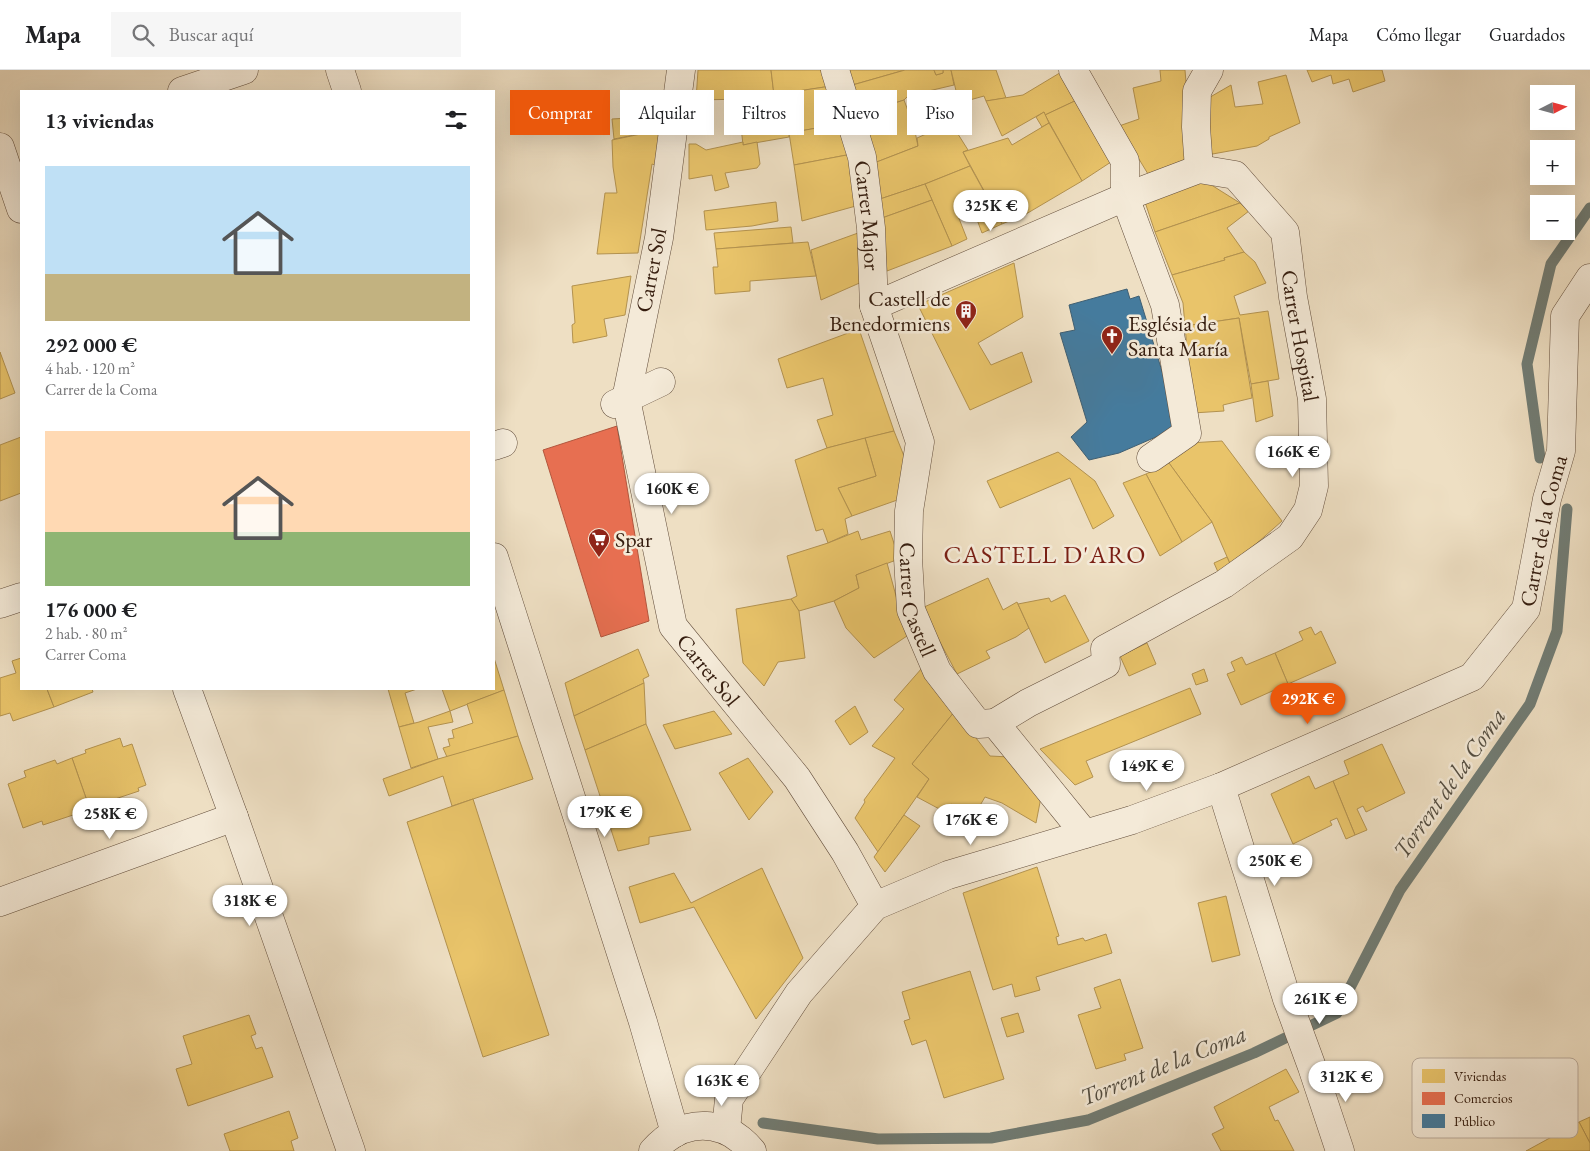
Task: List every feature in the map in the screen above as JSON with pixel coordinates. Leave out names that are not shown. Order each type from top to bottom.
[{"type":"street","points":[[185,90],[244,70]]},
{"type":"street","points":[[340,70],[347,90]]},
{"type":"street","name":"Carrer Sol","points":[[681,70],[659,238],[620,401],[673,626],[797,778],[845,852],[875,906]]},
{"type":"street","name":"Carrer Major","points":[[835,70],[862,156],[871,228],[867,309]]},
{"type":"street","points":[[1073,70],[1125,161],[1124,197],[1165,304],[1187,433],[1151,458]]},
{"type":"street","points":[[1199,169],[1196,127],[1197,91],[1209,70]]},
{"type":"street","points":[[6,150],[20,205]]},
{"type":"street","name":"Carrer Hospital","points":[[867,309],[1124,197],[1199,169],[1235,175],[1285,232],[1293,297],[1312,399],[1314,486],[1308,510],[1290,537],[1224,584],[1105,649],[1106,664],[1028,703],[995,723]]},
{"type":"street","name":"Carrer de la Coma","points":[[875,906],[948,876],[1132,820],[1221,787],[1472,677],[1526,609],[1547,500],[1560,451],[1565,316],[1590,278]]},
{"type":"street","name":"Carrer Castell","points":[[867,309],[920,442],[909,511],[908,558],[911,610],[937,671],[978,724],[995,723]]},
{"type":"street","points":[[620,401],[661,382]]},
{"type":"street","points":[[495,560],[643,1022],[675,1132]]},
{"type":"street","points":[[0,604],[20,597]]},
{"type":"street","points":[[187,690],[351,1151]]},
{"type":"street","points":[[995,723],[1085,834]]},
{"type":"street","points":[[1221,787],[1288,999],[1340,1151]]},
{"type":"street","points":[[0,902],[234,817]]},
{"type":"street","points":[[726,1130],[730,1099],[799,993],[875,906]]},
{"type":"street","points":[[652,1151],[666,1137],[675,1132],[699,1126],[726,1130],[743,1140],[752,1151]]},
{"type":"building: Viviendas","points":[[698,70],[771,70],[773,90],[724,90],[724,99],[714,100],[714,90],[697,90]]},
{"type":"building: Viviendas","points":[[771,70],[825,70],[831,86],[804,90],[773,90]]},
{"type":"building: Viviendas","points":[[844,70],[905,70],[849,86]]},
{"type":"building: Viviendas","points":[[905,70],[934,70],[936,75],[943,73],[943,70],[951,70],[954,85],[933,90],[907,90],[907,97],[897,102],[897,90],[850,90],[849,86]]},
{"type":"building: Viviendas","points":[[934,70],[943,70],[943,73],[936,75]]},
{"type":"building: Viviendas","points":[[951,70],[996,70],[1006,98],[986,101],[984,96],[972,99],[972,90],[956,90]]},
{"type":"building: Viviendas","points":[[1160,70],[1185,70],[1192,157],[1148,174],[1119,126],[1139,119],[1133,88],[1161,81]]},
{"type":"building: Viviendas","points":[[1307,70],[1382,70],[1385,81],[1353,92],[1349,79],[1333,84],[1331,75],[1312,82]]},
{"type":"building: Viviendas","points":[[1063,71],[1079,99],[1045,115],[1044,112],[1002,136],[986,101],[1023,95]]},
{"type":"building: Viviendas","points":[[1286,75],[1300,123],[1269,137],[1269,139],[1257,146],[1207,155],[1205,100],[1231,85],[1235,107],[1263,104],[1258,82]]},
{"type":"building: Viviendas","points":[[831,86],[832,90],[814,90],[814,129],[804,130],[804,90]]},
{"type":"building: Viviendas","points":[[1079,99],[1114,160],[1082,181],[1045,115]]},
{"type":"building: Viviendas","points":[[904,100],[907,108],[907,135],[916,135],[918,146],[874,163],[865,135],[897,135],[897,102]]},
{"type":"building: Viviendas","points":[[1044,112],[1049,123],[1042,127],[1036,117]]},
{"type":"building: Viviendas","points":[[612,119],[620,119],[620,135],[634,135],[614,139]]},
{"type":"building: Viviendas","points":[[1049,123],[1082,181],[1026,214],[1002,224],[963,152],[1008,138],[1012,145]]},
{"type":"building: Viviendas","points":[[814,128],[814,135],[847,135],[852,154],[794,165],[789,135],[804,135],[804,130]]},
{"type":"building: Viviendas","points":[[636,135],[659,135],[655,165],[652,164],[638,253],[597,254],[605,193],[617,193],[613,167],[612,140]]},
{"type":"building: Viviendas","points":[[742,135],[789,135],[789,137],[743,145]]},
{"type":"building: Viviendas","points":[[924,135],[959,135],[968,150],[963,152],[970,166],[880,199],[874,163],[918,146],[917,138]]},
{"type":"building: Viviendas","points":[[743,142],[743,145],[757,142],[760,164],[757,168],[725,173],[729,187],[715,191],[712,175],[689,179],[689,144],[696,144],[706,150]]},
{"type":"building: Viviendas","points":[[852,154],[863,204],[802,221],[794,165]]},
{"type":"building: Viviendas","points":[[970,166],[1002,224],[982,233],[973,209],[958,216],[967,239],[952,246],[925,184]]},
{"type":"building: Viviendas","points":[[1205,181],[1240,203],[1155,232],[1145,202]]},
{"type":"building: Viviendas","points":[[925,184],[932,200],[882,218],[880,199]]},
{"type":"building: Viviendas","points":[[932,200],[952,246],[887,271],[882,218]]},
{"type":"building: Viviendas","points":[[776,202],[778,221],[752,226],[706,230],[704,211]]},
{"type":"building: Viviendas","points":[[1240,203],[1249,211],[1227,228],[1244,252],[1224,258],[1225,260],[1172,275],[1155,232]]},
{"type":"building: Viviendas","points":[[791,227],[793,243],[716,249],[714,233]]},
{"type":"building: Viviendas","points":[[858,233],[864,281],[821,300],[811,250]]},
{"type":"building: Viviendas","points":[[808,242],[816,276],[750,281],[750,291],[715,294],[713,267],[718,267],[716,249]]},
{"type":"building: Viviendas","points":[[1244,252],[1255,262],[1266,283],[1234,296],[1240,315],[1268,311],[1279,379],[1251,384],[1239,318],[1185,326],[1183,303],[1172,275],[1225,260],[1224,258]]},
{"type":"building: Viviendas","name":"Castell de Benedormiens","points":[[1014,263],[1023,317],[978,343],[991,365],[1022,352],[1032,382],[970,410],[918,305]]},
{"type":"building: Viviendas","points":[[631,276],[625,315],[604,319],[607,336],[573,343],[572,325],[575,323],[572,286]]},
{"type":"building: Viviendas","points":[[1239,318],[1252,398],[1223,405],[1224,411],[1193,413],[1185,326]]},
{"type":"building: Viviendas","points":[[859,329],[894,431],[827,448],[817,420],[833,415],[823,378],[787,388],[778,359]]},
{"type":"building: Viviendas","points":[[0,352],[15,393],[0,399]]},
{"type":"building: Viviendas","points":[[1268,381],[1273,416],[1256,422],[1251,384]]},
{"type":"building: Viviendas","points":[[894,431],[908,466],[903,498],[852,516],[838,488],[876,476],[865,438]]},
{"type":"building: Viviendas","points":[[20,437],[20,493],[0,501],[0,445]]},
{"type":"building: Viviendas","points":[[865,438],[876,476],[838,488],[852,516],[845,519],[848,534],[828,543],[823,529],[816,531],[795,460],[827,448]]},
{"type":"building: Viviendas","points":[[1222,441],[1282,521],[1231,566],[1212,522],[1169,463],[1189,443]]},
{"type":"building: Viviendas","points":[[1058,452],[1095,481],[1114,516],[1093,529],[1070,478],[1000,508],[987,481]]},
{"type":"building: Viviendas","points":[[1169,463],[1212,522],[1182,542],[1146,474]]},
{"type":"building: Viviendas","points":[[1146,474],[1182,542],[1160,556],[1123,483]]},
{"type":"building: Viviendas","points":[[858,531],[861,540],[890,531],[899,559],[856,575],[859,588],[834,601],[799,611],[791,599],[797,596],[787,556]]},
{"type":"building: Viviendas","points":[[1227,557],[1231,566],[1218,572],[1214,563]]},
{"type":"building: Viviendas","points":[[887,563],[907,636],[874,658],[846,628],[834,601],[859,588],[856,575]]},
{"type":"building: Viviendas","points":[[988,578],[1003,610],[1017,602],[1029,628],[1016,637],[986,651],[990,658],[957,674],[922,608]]},
{"type":"building: Viviendas","points":[[1065,595],[1089,641],[1045,663],[1018,604],[1049,598],[1051,602]]},
{"type":"building: Viviendas","points":[[791,599],[799,611],[805,658],[778,662],[764,686],[743,663],[736,609]]},
{"type":"building: Viviendas","points":[[1311,627],[1315,635],[1321,631],[1336,663],[1288,684],[1275,653],[1303,640],[1299,632]]},
{"type":"building: Viviendas","points":[[1147,643],[1156,664],[1129,676],[1120,656]]},
{"type":"building: Viviendas","points":[[638,649],[649,676],[643,679],[644,683],[574,716],[565,683]]},
{"type":"building: Viviendas","points":[[1275,653],[1288,684],[1241,705],[1227,674],[1235,671],[1231,662],[1242,657],[1246,665]]},
{"type":"building: Viviendas","points":[[20,658],[20,690],[47,690],[54,707],[13,721],[10,713],[0,716],[0,678],[16,673],[12,661]]},
{"type":"building: Viviendas","points":[[495,661],[504,690],[450,711],[442,690],[495,690]]},
{"type":"building: Viviendas","points":[[922,668],[955,711],[912,764],[929,779],[878,852],[855,818],[865,802],[864,800],[895,758],[872,746],[904,709],[894,700]]},
{"type":"building: Viviendas","points":[[1204,669],[1208,681],[1196,685],[1192,674]]},
{"type":"building: Viviendas","points":[[644,683],[646,724],[585,750],[574,716]]},
{"type":"building: Viviendas","points":[[1190,688],[1201,714],[1086,761],[1093,777],[1075,785],[1040,749]]},
{"type":"building: Viviendas","points":[[47,690],[92,690],[93,692],[54,707]]},
{"type":"building: Viviendas","points":[[388,690],[414,690],[405,693],[414,723],[399,727]]},
{"type":"building: Viviendas","points":[[504,690],[518,736],[447,757],[443,748],[450,746],[448,739],[454,738],[452,730],[473,723],[467,704]]},
{"type":"building: Viviendas","points":[[855,706],[868,732],[850,745],[835,721]]},
{"type":"building: Viviendas","points":[[450,711],[453,722],[428,727],[438,759],[411,768],[399,727]]},
{"type":"building: Viviendas","points":[[714,711],[732,734],[675,749],[663,725]]},
{"type":"building: Viviendas","points":[[955,711],[990,756],[1010,757],[1042,792],[1036,823],[1002,803],[985,797],[972,819],[951,804],[945,812],[917,797],[929,779],[912,764]]},
{"type":"building: Viviendas","points":[[646,724],[691,830],[649,837],[649,844],[618,851],[585,750]]},
{"type":"building: Viviendas","points":[[518,736],[533,779],[452,806],[443,776],[389,796],[383,779],[438,759]]},
{"type":"building: Viviendas","points":[[120,738],[123,747],[132,744],[146,785],[138,788],[139,791],[106,802],[109,812],[93,818],[72,758],[86,753],[85,750]]},
{"type":"building: Viviendas","points":[[1382,744],[1405,793],[1366,812],[1363,806],[1357,809],[1367,830],[1355,835],[1333,781],[1349,774],[1344,761]]},
{"type":"building: Viviendas","points":[[72,758],[93,818],[77,824],[73,815],[43,825],[42,821],[23,828],[8,784],[26,777],[24,771],[55,760],[57,764]]},
{"type":"building: Viviendas","points":[[748,758],[773,792],[749,820],[719,773]]},
{"type":"building: Viviendas","points":[[1309,776],[1315,789],[1333,781],[1355,835],[1346,839],[1337,818],[1330,821],[1332,825],[1293,844],[1271,794]]},
{"type":"building: Viviendas","points":[[473,799],[549,1035],[483,1057],[407,822]]},
{"type":"building: Viviendas","points":[[904,815],[920,826],[885,872],[874,857]]},
{"type":"building: Viviendas","points":[[1037,867],[1059,936],[1056,937],[1058,945],[1083,938],[1085,941],[1106,934],[1112,953],[1036,977],[1040,990],[1015,997],[1012,984],[993,990],[963,893]]},
{"type":"building: Viviendas","points":[[762,868],[803,958],[756,1019],[694,907],[640,923],[629,887],[674,873],[691,903]]},
{"type":"building: Viviendas","points":[[1226,896],[1240,955],[1212,962],[1198,903]]},
{"type":"building: Viviendas","points":[[970,971],[1004,1079],[944,1098],[926,1040],[912,1045],[904,1021],[910,1019],[902,992]]},
{"type":"building: Viviendas","points":[[1120,979],[1143,1048],[1124,1054],[1126,1060],[1096,1069],[1078,1015],[1101,1008],[1094,988]]},
{"type":"building: Viviendas","points":[[1018,1013],[1024,1032],[1007,1037],[1001,1018]]},
{"type":"building: Viviendas","points":[[249,1015],[256,1034],[251,1036],[256,1049],[262,1047],[273,1077],[188,1106],[176,1069],[192,1064],[183,1036]]},
{"type":"building: Viviendas","points":[[1286,1069],[1299,1092],[1269,1107],[1275,1121],[1278,1120],[1294,1151],[1221,1151],[1212,1134],[1224,1128],[1214,1107]]},
{"type":"building: Viviendas","points":[[289,1111],[298,1138],[291,1141],[294,1151],[230,1151],[224,1134]]},
{"type":"building: Viviendas","points":[[1590,1117],[1590,1143],[1579,1122]]},
{"type":"building: Viviendas","points":[[1578,1123],[1590,1143],[1590,1151],[1526,1151],[1550,1138],[1578,1138]]},
{"type":"building: Comercios","points":[[617,426],[649,621],[601,637],[543,450]]},
{"type":"building: Público","name":"Església de Santa María","points":[[1127,289],[1130,299],[1139,296],[1179,427],[1119,453],[1089,460],[1071,437],[1087,422],[1060,333],[1075,330],[1069,305]]},
{"type":"waterway","name":"Torrent de la Coma","points":[[1540,458],[1527,364],[1551,264],[1590,208]]},
{"type":"waterway","name":"Torrent de la Coma","points":[[763,1123],[878,1139],[991,1138],[1088,1120],[1254,1053],[1337,1013],[1400,890],[1530,704],[1557,631],[1567,509]]},
{"type":"place","name":"Castell de Benedormiens","points":[[966,330]]},
{"type":"place","name":"Església de Santa María","points":[[1112,355]]},
{"type":"place","name":"Spar","points":[[599,558]]},
{"type":"district","name":"CASTELL D'ARO","points":[[1045,554]]}]
